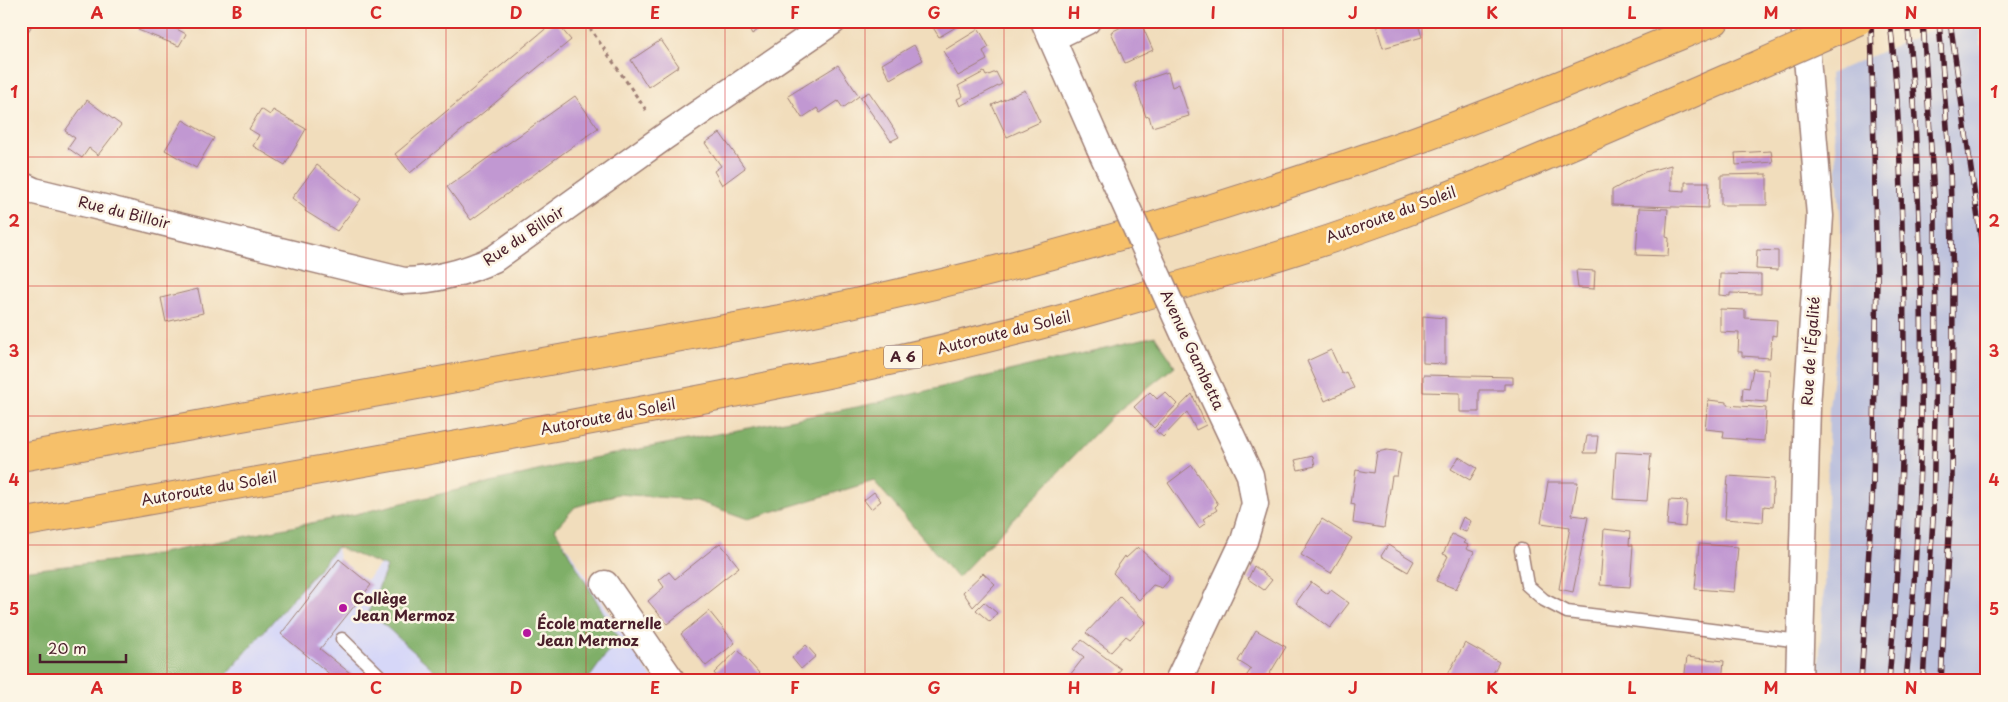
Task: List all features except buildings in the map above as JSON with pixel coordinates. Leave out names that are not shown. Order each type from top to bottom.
[{"type":"highway","points":[[21,457],[780,319],[892,295],[1027,262],[1214,207],[1380,153],[1501,108],[1715,21]]},
{"type":"highway","name":"Autoroute du Soleil","points":[[21,523],[536,431],[757,389],[999,335],[1122,302],[1215,275],[1383,220],[1540,158],[1858,21]]},
{"type":"street","name":"Rue du Billoir","points":[[21,185],[34,192],[404,282],[428,280],[473,269],[494,259],[664,137],[834,21]]},
{"type":"street","points":[[1048,29],[1087,21]]},
{"type":"street","name":"Rue de l'Égalité","points":[[1799,681],[1807,407],[1820,216],[1804,21]]},
{"type":"street","name":"Avenue Gambetta","points":[[1048,29],[1198,366],[1250,475],[1255,504],[1244,541],[1178,681]]},
{"type":"street","points":[[606,584],[672,681]]},
{"type":"lane","points":[[1521,550],[1527,585],[1544,600],[1567,612],[1800,640]]},
{"type":"lane","points":[[342,639],[385,681]]},
{"type":"path","points":[[585,21],[664,137]]},
{"type":"shaded area","points":[[1952,21],[1978,21],[1987,84],[1987,681],[1818,681],[1826,557],[1829,406],[1839,328],[1841,227],[1830,74]]},
{"type":"shaded area","name":"École maternelle Jean Mermoz","points":[[555,529],[654,681],[221,681],[337,547],[339,559],[366,580],[396,547]]},
{"type":"green space","points":[[1155,336],[1175,366],[1113,415],[957,578],[874,481],[748,519],[694,500],[618,494],[575,507],[555,529],[618,638],[587,681],[446,681],[369,611],[387,567],[337,547],[221,681],[133,681],[121,673],[114,681],[21,681],[21,571],[137,558],[356,514],[588,459],[867,405]]},
{"type":"railway","points":[[1861,681],[1873,483],[1877,278],[1871,21]]},
{"type":"railway","points":[[1889,681],[1897,567],[1904,396],[1899,148],[1890,21]]},
{"type":"railway","points":[[1906,681],[1916,559],[1921,438],[1920,255],[1913,86],[1907,21]]},
{"type":"railway","points":[[1923,21],[1935,213],[1936,362],[1933,519],[1923,681]]},
{"type":"railway","points":[[1939,21],[1950,167],[1953,286],[1952,479],[1941,681]]},
{"type":"railway","points":[[1950,21],[1987,282]]},
{"type":"place","name":"Collège Jean Mermoz","points":[[343,608]]},
{"type":"place","name":"École maternelle Jean Mermoz","points":[[527,633]]}]
